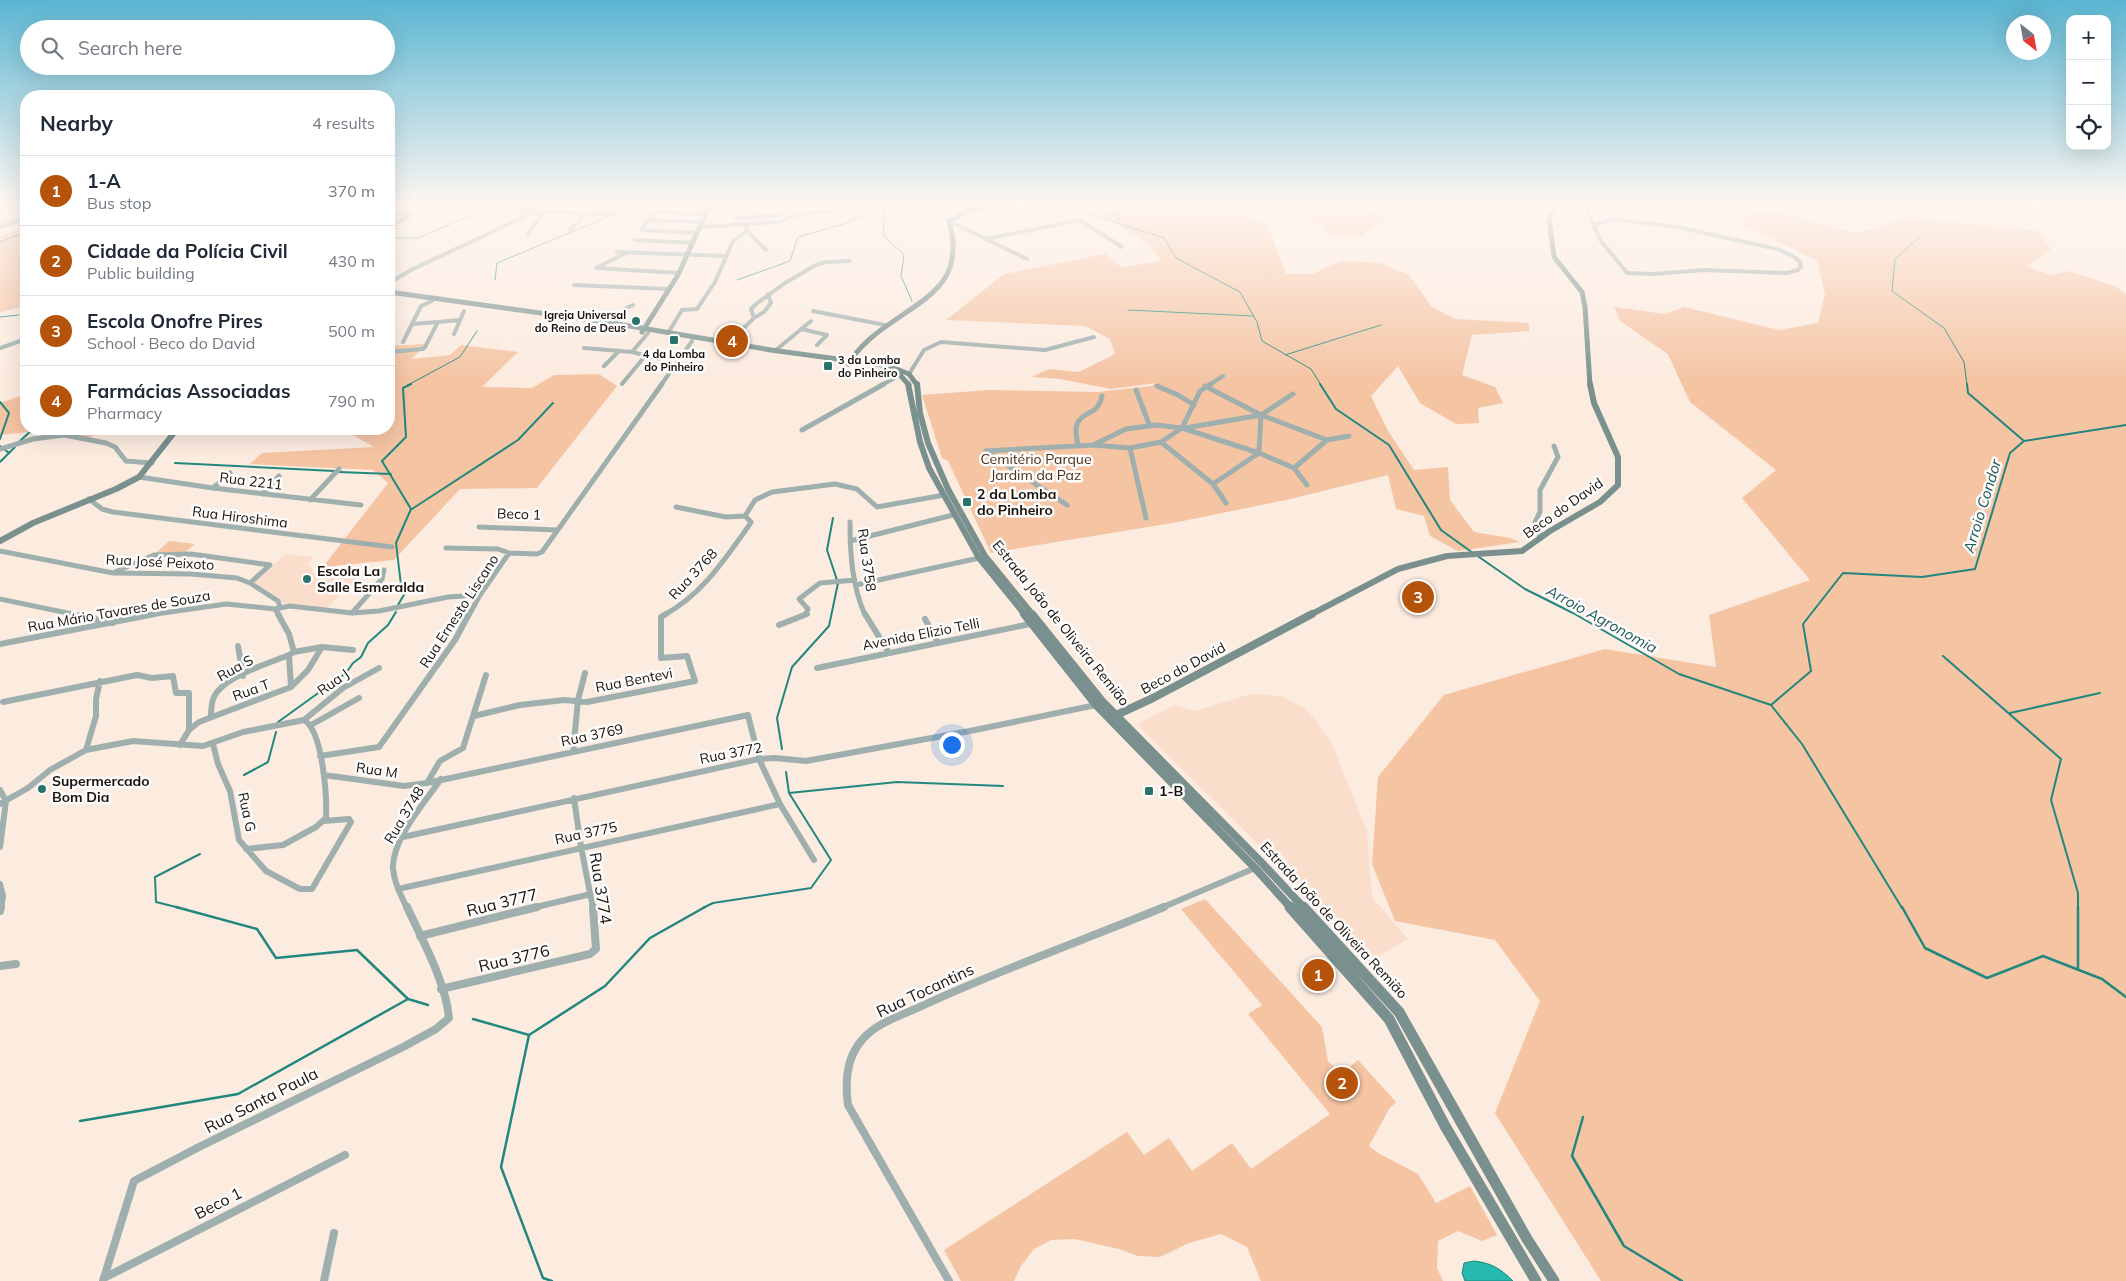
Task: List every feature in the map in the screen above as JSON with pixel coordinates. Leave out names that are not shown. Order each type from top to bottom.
[{"type":"main road","points":[[645,331],[683,264]]},
{"type":"main road","points":[[849,362],[885,326],[933,295],[943,282],[949,264]]},
{"type":"main road","name":"Beco do David","points":[[1112,717],[1153,698],[1398,569],[1446,556],[1522,551],[1550,531],[1600,502],[1619,483],[1618,457],[1594,403],[1588,377],[1585,307],[1582,292],[1559,264]]},
{"type":"main road","points":[[395,294],[422,301],[605,323],[692,341],[776,350],[849,362]]},
{"type":"main road","points":[[395,297],[614,323],[645,331],[668,332],[727,344],[889,366],[909,374]]},
{"type":"main road","name":"Estrada João de Oliveira Remião","points":[[900,372],[911,389],[920,442],[928,465],[979,558],[1096,705],[1112,717],[1260,861],[1399,1012],[1527,1239],[1554,1281]]},
{"type":"main road","name":"Estrada João de Oliveira Remião","points":[[909,374],[917,384],[920,413],[928,443],[948,489],[985,556],[1112,717],[1255,868],[1389,1019],[1445,1126],[1536,1281]]},
{"type":"main road","points":[[0,541],[4,536],[116,489],[139,477],[173,435]]},
{"type":"main road","points":[[928,465],[936,460]]},
{"type":"main road","points":[[928,465],[940,467]]},
{"type":"street","points":[[395,280],[424,264]]},
{"type":"street","points":[[602,264],[596,268],[679,273]]},
{"type":"street","points":[[668,332],[683,309],[697,309],[715,282],[723,264]]},
{"type":"street","points":[[754,318],[751,309],[756,303],[819,264]]},
{"type":"street","points":[[1620,264],[1627,273],[1653,274],[1704,270],[1787,273],[1798,270],[1801,267],[1800,264]]},
{"type":"street","points":[[574,285],[670,289]]},
{"type":"street","points":[[727,344],[754,318],[764,312],[771,303],[768,294]]},
{"type":"street","points":[[403,342],[422,301]]},
{"type":"street","points":[[614,323],[624,309],[634,305]]},
{"type":"street","points":[[813,310],[885,326]]},
{"type":"street","points":[[454,334],[464,311]]},
{"type":"street","points":[[412,324],[460,320]]},
{"type":"street","points":[[776,350],[811,321]]},
{"type":"street","points":[[395,351],[423,349],[438,322]]},
{"type":"street","points":[[801,329],[827,335],[817,345]]},
{"type":"street","points":[[632,352],[645,331]]},
{"type":"street","points":[[909,374],[920,352],[926,347],[942,342],[1045,350],[1094,337]]},
{"type":"street","points":[[0,348],[20,341]]},
{"type":"street","name":"Rua Ernesto Liscano","points":[[320,756],[379,747],[455,640],[480,596],[509,553],[540,554],[692,341]]},
{"type":"street","points":[[584,348],[632,352],[660,359]]},
{"type":"street","points":[[604,366],[619,351]]},
{"type":"street","points":[[622,384],[645,356]]},
{"type":"street","points":[[802,430],[900,372],[913,368]]},
{"type":"street","points":[[1182,428],[1200,391],[1223,376]]},
{"type":"street","points":[[1157,386],[1178,395],[1194,405]]},
{"type":"street","points":[[1205,386],[1261,415],[1327,440]]},
{"type":"street","points":[[1136,390],[1149,424]]},
{"type":"street","points":[[1067,505],[986,451],[1093,445],[1130,448],[1161,442],[1182,428],[1261,415],[1293,394]]},
{"type":"street","points":[[1078,446],[1076,429],[1078,422],[1099,407],[1102,396]]},
{"type":"street","points":[[1258,453],[1261,415]]},
{"type":"street","points":[[1093,445],[1115,431],[1149,424],[1182,428],[1258,453],[1294,468],[1307,485]]},
{"type":"street","points":[[0,449],[33,439],[64,435],[115,447],[126,462],[152,463]]},
{"type":"street","points":[[1294,468],[1327,440],[1349,436]]},
{"type":"street","points":[[1161,442],[1213,484],[1226,503]]},
{"type":"street","points":[[1541,538],[1535,522],[1540,512],[1540,490],[1558,457],[1554,446]]},
{"type":"street","points":[[1130,448],[1146,518]]},
{"type":"street","points":[[1213,484],[1258,453]]},
{"type":"street","points":[[310,500],[339,469]]},
{"type":"street","points":[[213,488],[230,474]]},
{"type":"street","points":[[262,494],[280,476]]},
{"type":"street","name":"Rua 2211","points":[[139,477],[213,488],[361,505]]},
{"type":"street","points":[[676,507],[726,517],[745,516],[755,500],[772,492],[835,484],[853,487],[877,507],[944,495]]},
{"type":"street","name":"Rua Hiroshima","points":[[89,499],[102,509],[113,512],[392,547]]},
{"type":"street","points":[[850,541],[954,515]]},
{"type":"street","name":"Rua 3768","points":[[695,682],[687,656],[661,658],[661,617],[677,610],[686,603],[725,560],[751,522],[745,516]]},
{"type":"street","name":"Rua 3758","points":[[850,522],[850,541],[856,583],[866,615],[889,653]]},
{"type":"street","name":"Beco 1","points":[[480,527],[557,530]]},
{"type":"street","points":[[446,548],[498,549],[509,553]]},
{"type":"street","name":"Rua José Peixoto","points":[[0,551],[113,573],[226,576],[250,583],[278,601],[278,608],[292,640],[290,687]]},
{"type":"street","points":[[113,573],[154,555],[191,554],[270,565],[250,583]]},
{"type":"street","points":[[779,625],[807,614],[808,609],[799,599],[817,584],[856,583],[979,558]]},
{"type":"street","points":[[352,614],[382,579],[384,570]]},
{"type":"street","name":"Rua Mário Tavares de Souza","points":[[0,644],[182,609],[226,604],[352,614],[379,611],[448,596],[480,596]]},
{"type":"street","points":[[0,598],[113,623]]},
{"type":"street","points":[[925,619],[938,643]]},
{"type":"street","name":"Avenida Elizio Telli","points":[[817,668],[1030,624]]},
{"type":"street","points":[[238,646],[243,676]]},
{"type":"street","name":"Rua S","points":[[211,717],[214,697],[220,690],[243,676],[291,653],[322,647],[353,650]]},
{"type":"street","name":"Rua T","points":[[180,745],[189,730],[199,722],[258,701],[290,687],[308,670],[322,647]]},
{"type":"street","name":"Rua J","points":[[304,720],[343,688],[379,668]]},
{"type":"street","points":[[573,752],[578,700],[585,673]]},
{"type":"street","name":"Rua 3748","points":[[427,783],[437,762],[463,748],[486,674]]},
{"type":"street","points":[[2,702],[137,675],[152,678],[173,676],[176,693],[189,693],[189,730]]},
{"type":"street","points":[[86,750],[96,716],[96,699],[100,681]]},
{"type":"street","name":"Rua Bentevi","points":[[474,716],[520,705],[564,700],[587,702],[695,682]]},
{"type":"street","points":[[311,725],[358,698]]},
{"type":"street","name":"Rua 3772","points":[[403,837],[759,759],[775,758],[806,761],[975,730],[1096,705]]},
{"type":"street","name":"Rua 3769","points":[[441,779],[748,715],[759,759]]},
{"type":"street","points":[[3,803],[28,788],[69,758],[86,750],[133,741],[180,745],[213,744],[243,732],[304,720],[311,725],[324,775],[327,813],[324,821],[284,845],[246,849]]},
{"type":"street","name":"Rua G","points":[[213,744],[218,764],[230,791],[239,840],[256,862],[274,876],[300,889],[312,890],[351,822],[348,819],[324,821]]},
{"type":"street","points":[[759,759],[780,804],[814,860]]},
{"type":"street","name":"Rua M","points":[[324,775],[404,786],[427,783]]},
{"type":"street","name":"Rua 3748","points":[[427,783],[441,779]]},
{"type":"street","name":"Rua 3748","points":[[435,972],[398,889],[394,874],[394,856],[403,837],[441,779]]},
{"type":"street","points":[[0,790],[3,803],[0,847]]},
{"type":"street","name":"Rua 3774","points":[[574,798],[581,847],[591,894],[596,949],[593,952]]},
{"type":"street","name":"Rua 3775","points":[[398,889],[780,804]]},
{"type":"street","name":"Rua Tocantins","points":[[949,1281],[848,1105],[845,1087],[846,1072],[851,1060],[868,1033],[968,984],[1136,919],[1255,868]]},
{"type":"street","points":[[0,884],[3,896],[0,911]]},
{"type":"street","name":"Rua 3777","points":[[420,936],[591,894]]},
{"type":"street","name":"Rua 3776","points":[[442,988],[593,952]]},
{"type":"street","points":[[0,966],[16,964]]},
{"type":"street","name":"Rua Santa Paula","points":[[103,1279],[134,1181],[413,1043],[444,1025],[449,1020],[449,1014],[442,988],[435,972]]},
{"type":"street","name":"Beco 1","points":[[103,1279],[345,1155]]},
{"type":"street","points":[[324,1281],[334,1233]]},
{"type":"shaded area","name":"Escola La Salle Esmeralda","points":[[285,554],[314,557],[308,563],[314,574],[360,576],[326,608],[285,604],[254,582]]},
{"type":"shaded area","points":[[1251,694],[1282,696],[1304,708],[1331,742],[1367,831],[1372,897],[1408,939],[1372,960],[1343,929],[1347,927],[1341,920],[1335,915],[1331,917],[1283,868],[1288,861],[1279,852],[1271,857],[1137,724],[1175,705],[1195,711]]},
{"type":"green space","points":[[0,264],[20,264],[20,307],[0,312]]},
{"type":"green space","name":"Cemitério Parque Jardim da Paz","points":[[1056,264],[1117,264],[1121,267],[1142,264],[1282,264],[1286,274],[1312,274],[1335,264],[1382,264],[1409,275],[1432,307],[1455,319],[1529,323],[1529,331],[1472,335],[1462,375],[1495,387],[1503,403],[1478,408],[1479,423],[1456,424],[1420,403],[1398,366],[1371,396],[1388,431],[1414,470],[1448,467],[1450,500],[1474,532],[1510,538],[1520,542],[1458,551],[1430,536],[1424,516],[1396,509],[1388,475],[1286,500],[1178,522],[991,553],[948,461],[942,458],[922,395],[989,390],[1098,392],[1151,386],[1156,383],[1111,389],[1060,379],[1032,377],[1049,369],[1079,372],[1115,354],[1110,339],[1085,326],[946,320],[1004,274]]},
{"type":"green space","points":[[1818,264],[2030,264],[2027,266],[2050,275],[2068,271],[2115,286],[2126,294],[2126,1281],[1601,1281],[1495,1113],[1540,1001],[1495,940],[1395,921],[1372,864],[1378,777],[1444,695],[1605,649],[1716,667],[1709,615],[1810,580],[1742,498],[1776,470],[1690,402],[1668,354],[1620,321],[1614,307],[1665,314],[1684,307],[1779,330],[1818,323],[1825,294]]},
{"type":"green space","points":[[425,344],[412,359],[450,355],[461,345],[518,352],[482,387],[532,388],[554,375],[599,374],[617,386],[537,488],[460,489],[394,560],[323,567],[388,483],[373,470],[250,464],[262,453],[374,447],[353,435],[395,435],[395,346]]},
{"type":"green space","points":[[20,396],[20,433],[0,435],[0,403]]},
{"type":"green space","points":[[76,435],[95,435],[85,438]]},
{"type":"green space","points":[[169,541],[195,544],[183,554],[156,553]]},
{"type":"green space","points":[[1205,899],[1322,1027],[1328,1061],[1341,1074],[1358,1060],[1396,1102],[1389,1109],[1369,1146],[1378,1153],[1418,1174],[1436,1203],[1470,1186],[1497,1235],[1482,1241],[1458,1231],[1438,1241],[1437,1268],[1443,1281],[1261,1281],[1247,1247],[1221,1234],[1189,1243],[1160,1257],[1138,1256],[1119,1249],[1075,1239],[1051,1240],[1034,1249],[1021,1266],[1014,1281],[961,1281],[944,1250],[1127,1132],[1144,1155],[1169,1138],[1192,1171],[1232,1143],[1251,1169],[1330,1114],[1248,1014],[1262,1005],[1181,909]]},
{"type":"water","points":[[1474,1261],[1495,1267],[1513,1281],[1465,1281],[1462,1273],[1464,1263]]},
{"type":"waterway","points":[[495,280],[497,264]]},
{"type":"waterway","points":[[737,280],[782,264]]},
{"type":"waterway","points":[[903,264],[901,276],[912,301]]},
{"type":"waterway","name":"Arroio Agronomia","points":[[1187,264],[1240,292],[1257,322],[1262,341],[1286,355]]},
{"type":"waterway","points":[[1895,264],[1892,291],[1944,328],[1964,362],[1967,385]]},
{"type":"waterway","points":[[1128,310],[1253,316]]},
{"type":"waterway","points":[[0,317],[19,315]]},
{"type":"waterway","points":[[1286,355],[1381,325]]},
{"type":"waterway","points":[[408,385],[460,357],[477,331]]},
{"type":"waterway","name":"Arroio Agronomia","points":[[1286,355],[1311,369],[1321,385]]},
{"type":"waterway","points":[[390,474],[382,461],[406,437],[403,388],[411,384]]},
{"type":"waterway","name":"Arroio Agronomia","points":[[1320,384],[1336,409],[1389,445],[1441,530],[1473,553]]},
{"type":"waterway","points":[[1967,384],[1968,393],[2024,441]]},
{"type":"waterway","points":[[0,402],[9,413],[0,439]]},
{"type":"waterway","points":[[412,509],[518,440],[553,403]]},
{"type":"waterway","name":"Arroio Condor","points":[[2024,441],[2126,425]]},
{"type":"waterway","points":[[20,441],[26,435]]},
{"type":"waterway","name":"Arroio Condor","points":[[1771,705],[1811,671],[1803,624],[1843,573],[1922,577],[1975,569],[2010,453],[2024,441]]},
{"type":"waterway","points":[[0,446],[9,453]]},
{"type":"waterway","points":[[9,453],[15,447]]},
{"type":"waterway","points":[[0,462],[9,453]]},
{"type":"waterway","points":[[175,463],[334,471]]},
{"type":"waterway","points":[[339,472],[390,474]]},
{"type":"waterway","points":[[390,474],[411,509],[396,543],[401,585],[405,593],[398,605]]},
{"type":"waterway","points":[[782,749],[777,718],[792,667],[829,626],[838,583],[827,550],[833,518]]},
{"type":"waterway","name":"Arroio Agronomia","points":[[1479,557],[1525,589],[1573,613],[1679,674],[1771,705]]},
{"type":"waterway","points":[[278,722],[346,673],[353,663],[361,657],[368,643],[388,625],[396,612]]},
{"type":"waterway","points":[[1943,656],[2061,759],[2051,800],[2078,893],[2078,969]]},
{"type":"waterway","points":[[2010,713],[2100,693]]},
{"type":"waterway","name":"Arroio Agronomia","points":[[1771,705],[1802,744],[1902,908]]},
{"type":"waterway","points":[[244,775],[268,762],[276,732]]},
{"type":"waterway","points":[[786,772],[789,793]]},
{"type":"waterway","points":[[789,793],[897,782],[1003,786]]},
{"type":"waterway","points":[[705,907],[713,903],[811,888],[831,860],[789,793]]},
{"type":"waterway","points":[[176,907],[156,902],[155,877],[200,854]]},
{"type":"waterway","points":[[176,907],[180,908]]},
{"type":"waterway","points":[[176,907],[257,929],[276,958],[357,950],[408,999]]},
{"type":"waterway","points":[[529,1035],[605,986],[650,938],[705,907]]},
{"type":"waterway","name":"Arroio Agronomia","points":[[1902,907],[1925,948],[1987,978],[2043,956],[2102,979],[2126,997]]},
{"type":"waterway","points":[[80,1121],[238,1094],[408,999]]},
{"type":"waterway","points":[[408,999],[428,1005]]},
{"type":"waterway","points":[[473,1019],[529,1035]]},
{"type":"waterway","points":[[529,1035],[501,1167],[543,1278],[552,1281]]},
{"type":"waterway","points":[[1583,1117],[1572,1156],[1624,1246],[1682,1281]]},
{"type":"place","name":"Igreja Universal do Reino de Deus","points":[[636,321]]},
{"type":"place","name":"4 da Lomba do Pinheiro","points":[[674,340]]},
{"type":"place","name":"Farmácias Associadas","points":[[732,341]]},
{"type":"place","name":"3 da Lomba do Pinheiro","points":[[828,366]]},
{"type":"place","name":"2 da Lomba do Pinheiro","points":[[967,502]]},
{"type":"place","name":"Escola La Salle Esmeralda","points":[[307,579]]},
{"type":"place","name":"Escola Onofre Pires","points":[[1418,597]]},
{"type":"place","name":"Supermercado Bom Dia","points":[[42,789]]},
{"type":"place","name":"1-B","points":[[1149,791]]},
{"type":"place","name":"1-A","points":[[1318,975]]},
{"type":"place","name":"Cidade da Polícia Civil","points":[[1342,1083]]}]
